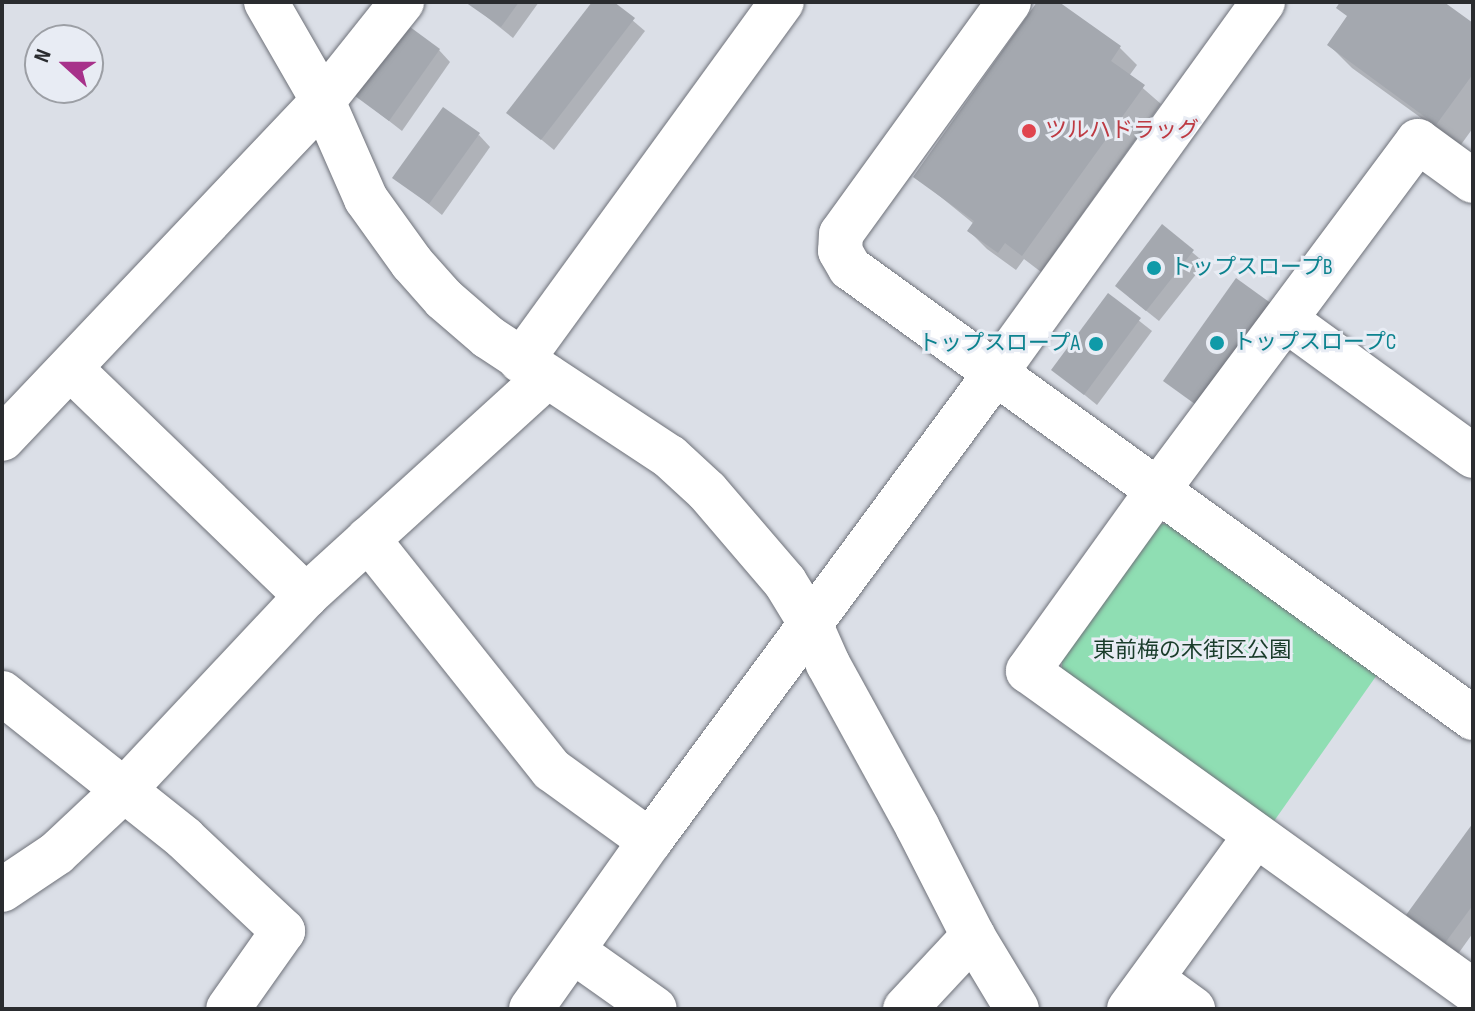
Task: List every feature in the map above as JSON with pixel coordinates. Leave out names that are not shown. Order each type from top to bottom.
[{"type":"street","points":[[266,2],[323,101],[366,199],[412,263],[444,299],[534,369],[670,457],[689,474],[785,582],[810,623],[828,664],[973,936],[1017,1009]]},
{"type":"street","points":[[2,439],[323,101],[402,2]]},
{"type":"street","points":[[2,890],[57,853],[124,790],[306,596],[368,539],[534,369],[782,2]]},
{"type":"street","points":[[1009,2],[841,234],[840,251],[850,268],[997,371],[1473,718]]},
{"type":"street","points":[[531,1009],[650,841],[997,371],[1263,2]]},
{"type":"street","points":[[1473,181],[1418,141],[1158,490],[1028,671],[1473,991]]},
{"type":"street","points":[[1286,320],[1473,456]]},
{"type":"street","points":[[71,369],[306,596]]},
{"type":"street","points":[[368,539],[552,770],[650,841]]},
{"type":"street","points":[[2,693],[184,838],[283,931],[228,1009]]},
{"type":"street","points":[[1193,1009],[1140,994],[1255,836]]},
{"type":"street","points":[[905,1009],[973,936]]},
{"type":"street","points":[[573,951],[655,1009]]},
{"type":"green space","name":"東前梅の木街区公園","points":[[1156,524],[1178,524],[1379,672],[1272,824],[1062,672],[1062,653]]},
{"type":"building","points":[[465,2],[519,2],[501,27]]},
{"type":"building","points":[[592,2],[614,2],[635,18],[541,140],[506,113]]},
{"type":"building","name":"ツルハドラッグ","points":[[1037,2],[1059,2],[1121,46],[1111,61],[1145,85],[1022,256],[1005,243],[998,253],[967,231],[974,221],[913,177]]},
{"type":"building","points":[[1340,2],[1444,2],[1473,23],[1473,74],[1436,125],[1327,45],[1347,16],[1336,8]]},
{"type":"building","points":[[406,24],[440,49],[389,121],[355,96]]},
{"type":"building","points":[[443,107],[480,133],[429,204],[392,178]]},
{"type":"building","name":"トップスロープB","points":[[1162,224],[1194,250],[1146,311],[1115,286]]},
{"type":"building","name":"トップスロープC","points":[[1236,278],[1272,304],[1199,407],[1163,381]]},
{"type":"building","name":"トップスロープA","points":[[1108,293],[1141,318],[1084,395],[1051,370]]},
{"type":"building","points":[[1473,823],[1473,905],[1445,943],[1406,915]]},
{"type":"place","name":"ツルハドラッグ","points":[[1029,131]]},
{"type":"place","name":"トップスロープB","points":[[1154,268]]},
{"type":"place","name":"トップスロープC","points":[[1217,343]]},
{"type":"place","name":"トップスロープA","points":[[1096,344]]}]
